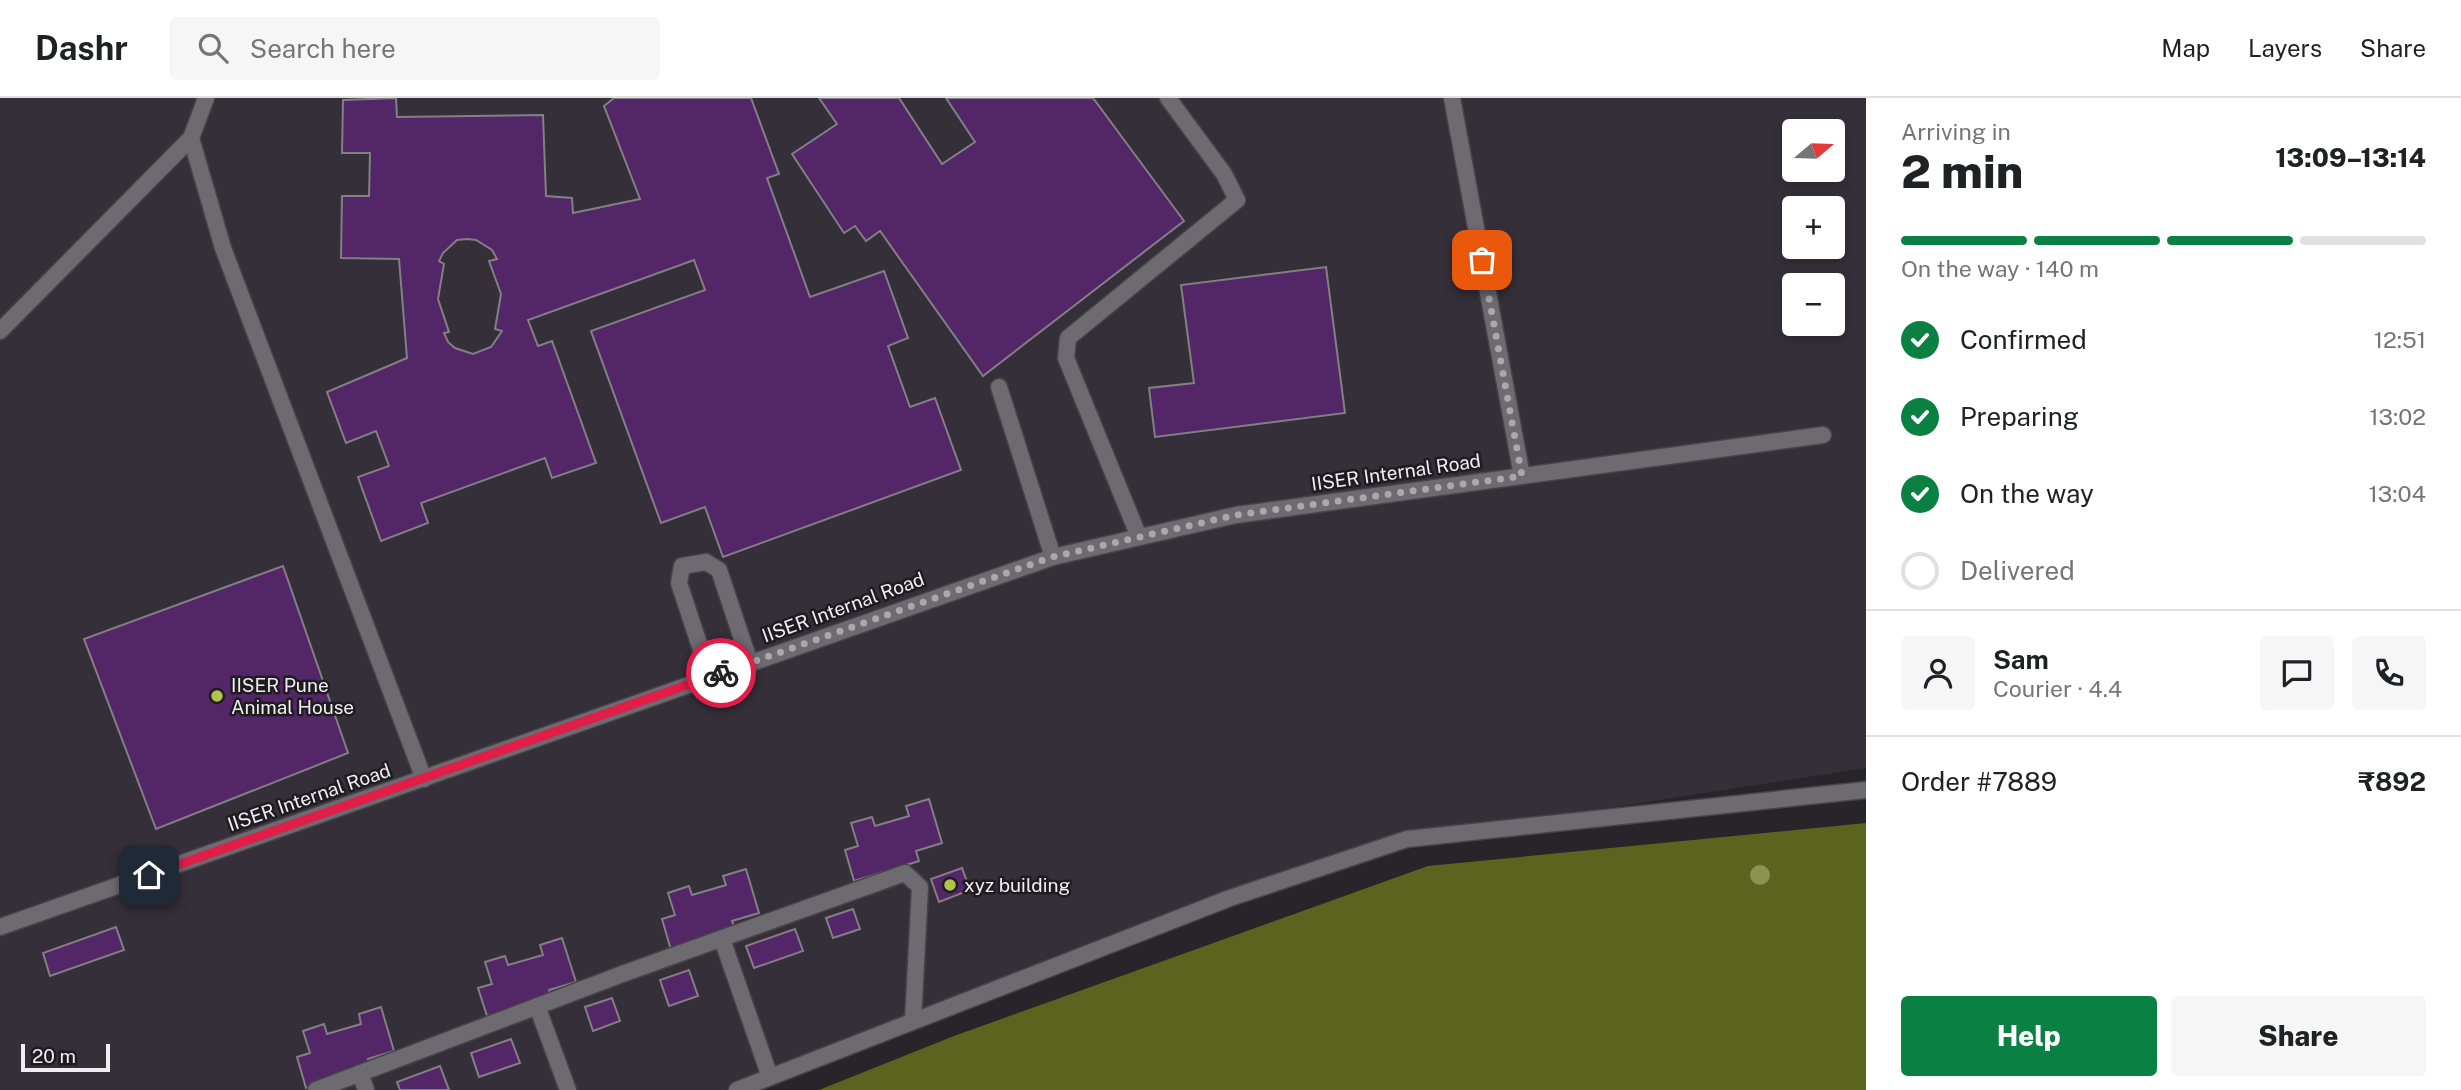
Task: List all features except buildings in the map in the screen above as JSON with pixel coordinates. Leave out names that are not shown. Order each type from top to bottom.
[{"type":"lane","points":[[0,331],[191,138],[206,98]]},
{"type":"lane","points":[[1139,537],[1066,358],[1068,338],[1237,200],[1224,174],[1168,98]]},
{"type":"lane","points":[[1452,98],[1522,476]]},
{"type":"lane","points":[[191,138],[223,248],[424,779]]},
{"type":"lane","points":[[999,387],[1052,557]]},
{"type":"lane","name":"IISER Internal Road","points":[[0,927],[1052,557],[1236,515],[1823,435]]},
{"type":"lane","points":[[710,677],[679,583],[682,566],[706,562],[719,570],[750,663]]},
{"type":"lane","points":[[737,1090],[1230,898],[1407,839],[1866,790]]},
{"type":"lane","points":[[316,1090],[537,1006],[905,873],[920,887],[913,1021]]},
{"type":"lane","points":[[722,939],[771,1077]]},
{"type":"lane","points":[[537,1006],[568,1090]]},
{"type":"lane","points":[[360,1073],[366,1090]]},
{"type":"shaded area","points":[[0,98],[1866,98],[1866,768],[1407,839],[753,1090],[0,1090]]},
{"type":"green space","points":[[1866,823],[1866,1090],[819,1090],[954,1036],[1428,866]]},
{"type":"way so far","points":[[721,673],[1052,557],[1236,515],[1522,476],[1482,260]]},
{"type":"place","name":"IISER Pune Animal House","points":[[217,696]]},
{"type":"place","name":"xyz building","points":[[950,885]]},
{"type":"route","points":[[149,875],[721,673]]}]
